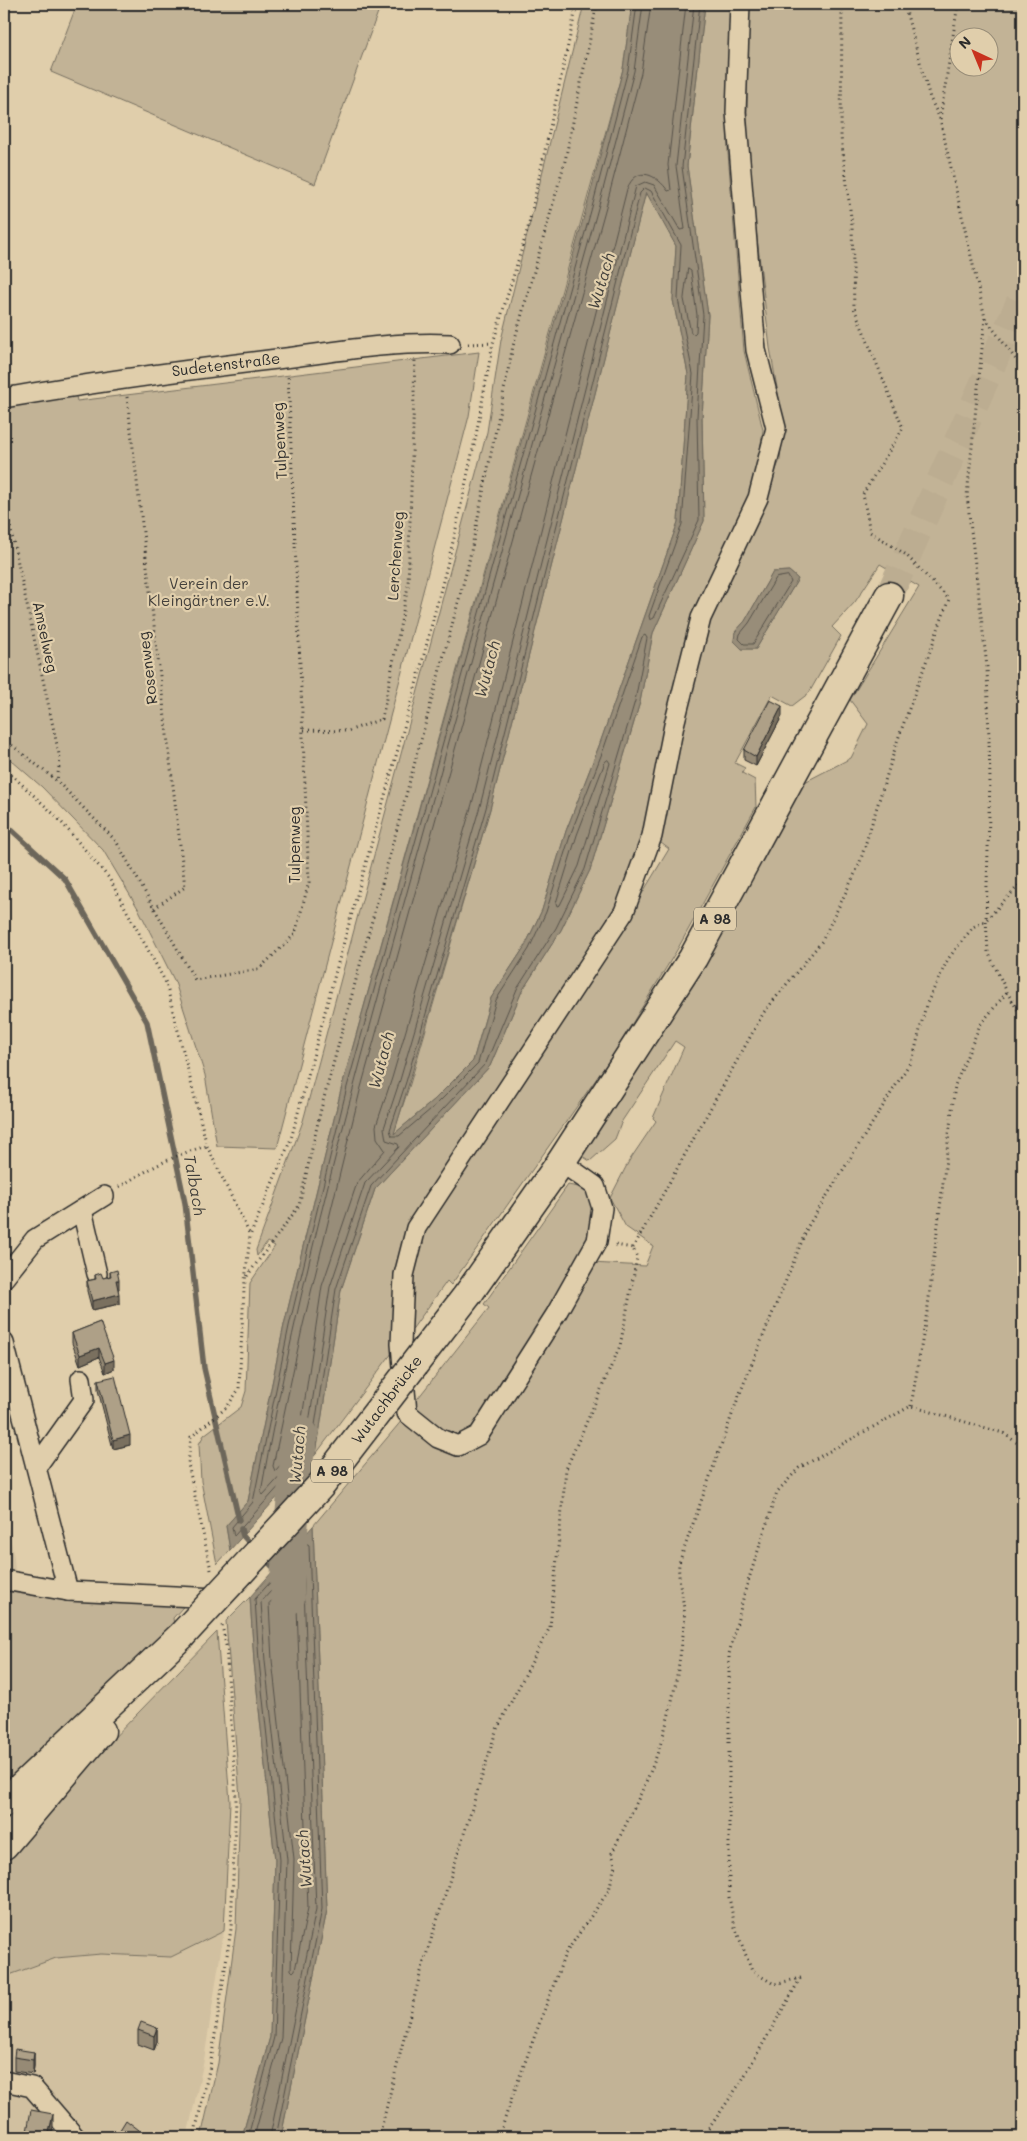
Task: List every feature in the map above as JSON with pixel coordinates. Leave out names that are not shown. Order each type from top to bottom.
[{"type":"highway","name":"A 98","points":[[561,1162],[694,958],[889,596]]},
{"type":"highway","name":"Wutachbrücke","points":[[150,1666],[181,1636],[322,1484],[469,1293],[561,1162]]},
{"type":"highway","name":"A 98","points":[[4,1803],[150,1666]]},
{"type":"highway","points":[[4,1845],[86,1751],[150,1666]]},
{"type":"street","points":[[561,1162],[595,1186],[602,1208],[597,1241],[556,1314],[479,1436],[458,1446],[438,1438],[407,1413],[401,1344],[404,1275],[416,1228],[624,912],[652,836],[674,725],[701,618],[758,498],[776,428],[756,350],[754,332],[736,112],[740,4]]},
{"type":"street","name":"Sudetenstraße","points":[[4,398],[125,378],[416,342],[450,344]]},
{"type":"street","points":[[4,1278],[35,1239],[104,1196]]},
{"type":"street","points":[[82,1210],[97,1274]]},
{"type":"street","points":[[4,1343],[68,1591]]},
{"type":"street","points":[[37,1466],[84,1400],[81,1379]]},
{"type":"street","points":[[4,1580],[68,1591],[217,1598]]},
{"type":"street","points":[[4,2081],[32,2087],[75,2137]]},
{"type":"path","points":[[203,1538],[188,1464],[191,1437],[227,1407],[240,1389],[240,1343],[250,1236],[292,1139],[338,963],[419,674],[454,538],[493,343],[528,228],[576,4]]},
{"type":"path","points":[[246,1277],[299,1206],[321,1109],[468,566],[513,346],[564,161],[597,4]]},
{"type":"path","points":[[633,1248],[764,1012],[822,941],[859,865],[898,739],[949,598],[906,554],[870,532],[863,494],[903,428],[854,308],[852,225],[841,137],[842,4]]},
{"type":"path","points":[[904,4],[930,98],[940,119],[985,318],[967,496],[987,668],[990,779],[986,920],[988,952],[1007,992],[1023,1019]]},
{"type":"path","points":[[940,119],[958,4]]},
{"type":"path","points":[[985,318],[1023,369]]},
{"type":"path","name":"Lerchenweg","points":[[304,730],[348,731],[382,718],[408,586],[416,342]]},
{"type":"path","points":[[450,344],[493,343]]},
{"type":"path","name":"Tulpenweg","points":[[4,739],[57,781],[116,841],[195,980],[259,969],[295,934],[309,882],[287,358]]},
{"type":"path","name":"Rosenweg","points":[[125,378],[185,886],[153,909]]},
{"type":"path","name":"Amselweg","points":[[4,498],[60,760],[57,781]]},
{"type":"path","points":[[4,768],[57,817],[110,878],[166,983],[207,1146],[250,1236]]},
{"type":"path","points":[[500,2137],[510,2103],[565,1954],[609,1890],[614,1865],[612,1853],[656,1756],[674,1688],[685,1625],[684,1605],[678,1579],[679,1563],[753,1358],[808,1226],[913,1058],[926,1005],[948,959],[973,927],[986,920],[1023,882]]},
{"type":"path","points":[[911,1406],[928,1306],[955,1085],[980,1025],[1007,992]]},
{"type":"path","points":[[104,1196],[150,1168],[207,1146]]},
{"type":"path","points":[[597,1241],[633,1248]]},
{"type":"path","points":[[379,2137],[420,1975],[496,1731],[550,1627],[566,1469],[620,1346],[637,1258],[633,1248]]},
{"type":"path","points":[[703,2137],[741,2082],[801,1978],[774,1984],[752,1971],[735,1927],[729,1898],[729,1654],[745,1591],[777,1492],[799,1468],[911,1406],[1002,1433],[1023,1447]]},
{"type":"path","points":[[194,2137],[211,2062],[230,1929],[236,1799],[226,1645]]},
{"type":"shaded area","points":[[4,1505],[14,1558],[15,1574],[4,1573]]},
{"type":"shaded area","points":[[224,1931],[204,2060],[187,2137],[4,2137],[4,1977],[56,1958],[101,1954],[171,1957]]},
{"type":"green space","points":[[77,4],[381,4],[315,184],[51,72]]},
{"type":"green space","points":[[584,4],[632,4],[623,69],[342,1086],[284,1325],[248,1501],[226,1526],[230,1550],[217,1564],[201,1481],[199,1444],[204,1435],[241,1407],[246,1391],[250,1283],[275,1246],[267,1242],[257,1256],[256,1250],[303,1121],[487,432],[501,340]]},
{"type":"green space","points":[[705,4],[1023,4],[1023,2137],[281,2137],[327,1910],[313,1526],[403,1419],[435,1447],[456,1455],[484,1441],[592,1263],[645,1266],[653,1246],[626,1227],[610,1198],[629,1161],[656,1121],[653,1118],[684,1047],[675,1041],[622,1121],[615,1139],[590,1161],[582,1156],[704,964],[799,785],[851,758],[868,724],[850,700],[919,587],[880,564],[855,602],[832,627],[841,636],[809,693],[792,706],[772,695],[735,763],[745,768],[742,773],[755,780],[756,807],[677,950],[611,1058],[451,1285],[447,1281],[408,1335],[412,1275],[423,1230],[631,912],[669,849],[661,843],[648,861],[679,721],[706,618],[749,525],[759,510],[780,460],[783,422],[770,348],[747,153],[747,64],[727,66],[728,153],[744,351],[763,430],[754,494],[695,620],[643,831],[619,910],[407,1227],[398,1274],[392,1353],[316,1454],[341,1290],[375,1189],[490,1066],[522,991],[561,930],[590,870],[640,702],[653,633],[704,521],[702,417],[708,315],[687,166]],"holes":[[[789,571],[798,579],[756,649],[742,649],[734,641],[735,632],[745,621],[773,572]]]},
{"type":"green space","points":[[646,191],[676,246],[673,300],[688,374],[678,522],[599,746],[566,831],[542,910],[525,946],[491,998],[473,1061],[434,1100],[393,1135],[410,1084],[490,809]]},
{"type":"green space","name":"Verein der Kleingärtner e.V.","points":[[479,352],[469,416],[277,1148],[217,1146],[205,1075],[175,982],[139,910],[103,850],[42,787],[4,754],[4,401],[74,388],[77,401]]},
{"type":"green space","points":[[568,1185],[584,1188],[591,1197],[596,1220],[572,1273],[474,1430],[456,1437],[442,1434],[411,1407],[489,1308],[484,1304]]},
{"type":"green space","points":[[4,1591],[69,1601],[142,1602],[183,1607],[173,1618],[174,1625],[4,1786]]},
{"type":"green space","points":[[250,1597],[254,1662],[275,1860],[270,2037],[242,2137],[201,2137],[218,2063],[236,1929],[240,1798],[226,1621]]},
{"type":"green space","points":[[217,1632],[230,1802],[224,1931],[171,1957],[101,1954],[56,1958],[4,1977],[4,1860],[99,1753]]},
{"type":"water","points":[[632,4],[705,4],[687,166],[708,315],[702,417],[704,521],[653,633],[640,702],[590,870],[561,930],[522,991],[490,1066],[375,1189],[341,1290],[316,1454],[230,1550],[226,1526],[248,1501],[284,1325],[342,1086],[589,198],[623,69]],"holes":[[[646,192],[676,246],[673,300],[688,374],[678,522],[599,746],[566,831],[542,910],[525,946],[491,998],[473,1061],[434,1100],[394,1134],[490,809]]]},
{"type":"water","points":[[789,571],[798,579],[756,649],[742,649],[734,641],[735,632],[745,621],[773,572]]},
{"type":"water","points":[[313,1526],[327,1910],[281,2137],[242,2137],[270,2037],[275,1860],[254,1662],[250,1597]]},
{"type":"building","points":[[770,700],[782,706],[756,757],[744,750]]},
{"type":"building","points":[[4,910],[8,925],[4,926]]},
{"type":"building","points":[[117,1270],[119,1280],[116,1280],[119,1294],[92,1301],[87,1281],[96,1279],[95,1275],[101,1273],[103,1278],[111,1276],[110,1272]]},
{"type":"building","points":[[100,1322],[114,1360],[105,1363],[99,1348],[80,1355],[72,1333]]},
{"type":"building","points":[[115,1376],[130,1435],[113,1440],[98,1380]]},
{"type":"building","points":[[141,2022],[157,2028],[154,2036],[138,2030]]},
{"type":"building","points":[[15,2049],[34,2052],[33,2060],[14,2057]]},
{"type":"building","points":[[31,2110],[53,2114],[48,2137],[26,2137]]},
{"type":"building","points":[[126,2120],[139,2130],[137,2137],[111,2137],[112,2134],[118,2133]]},
{"type":"waterway","name":"Talbach","points":[[4,823],[65,879],[147,1022],[185,1203],[204,1368],[239,1520]]},
{"type":"waterway","name":"Wutach","points":[[288,1598],[287,1580],[299,1432]]},
{"type":"waterway","name":"Talbach","points":[[241,1529],[243,1536],[254,1548]]},
{"type":"waterway","name":"Talbach","points":[[264,1558],[280,1574]]},
{"type":"tunnel","points":[[889,596],[1023,295]]}]
